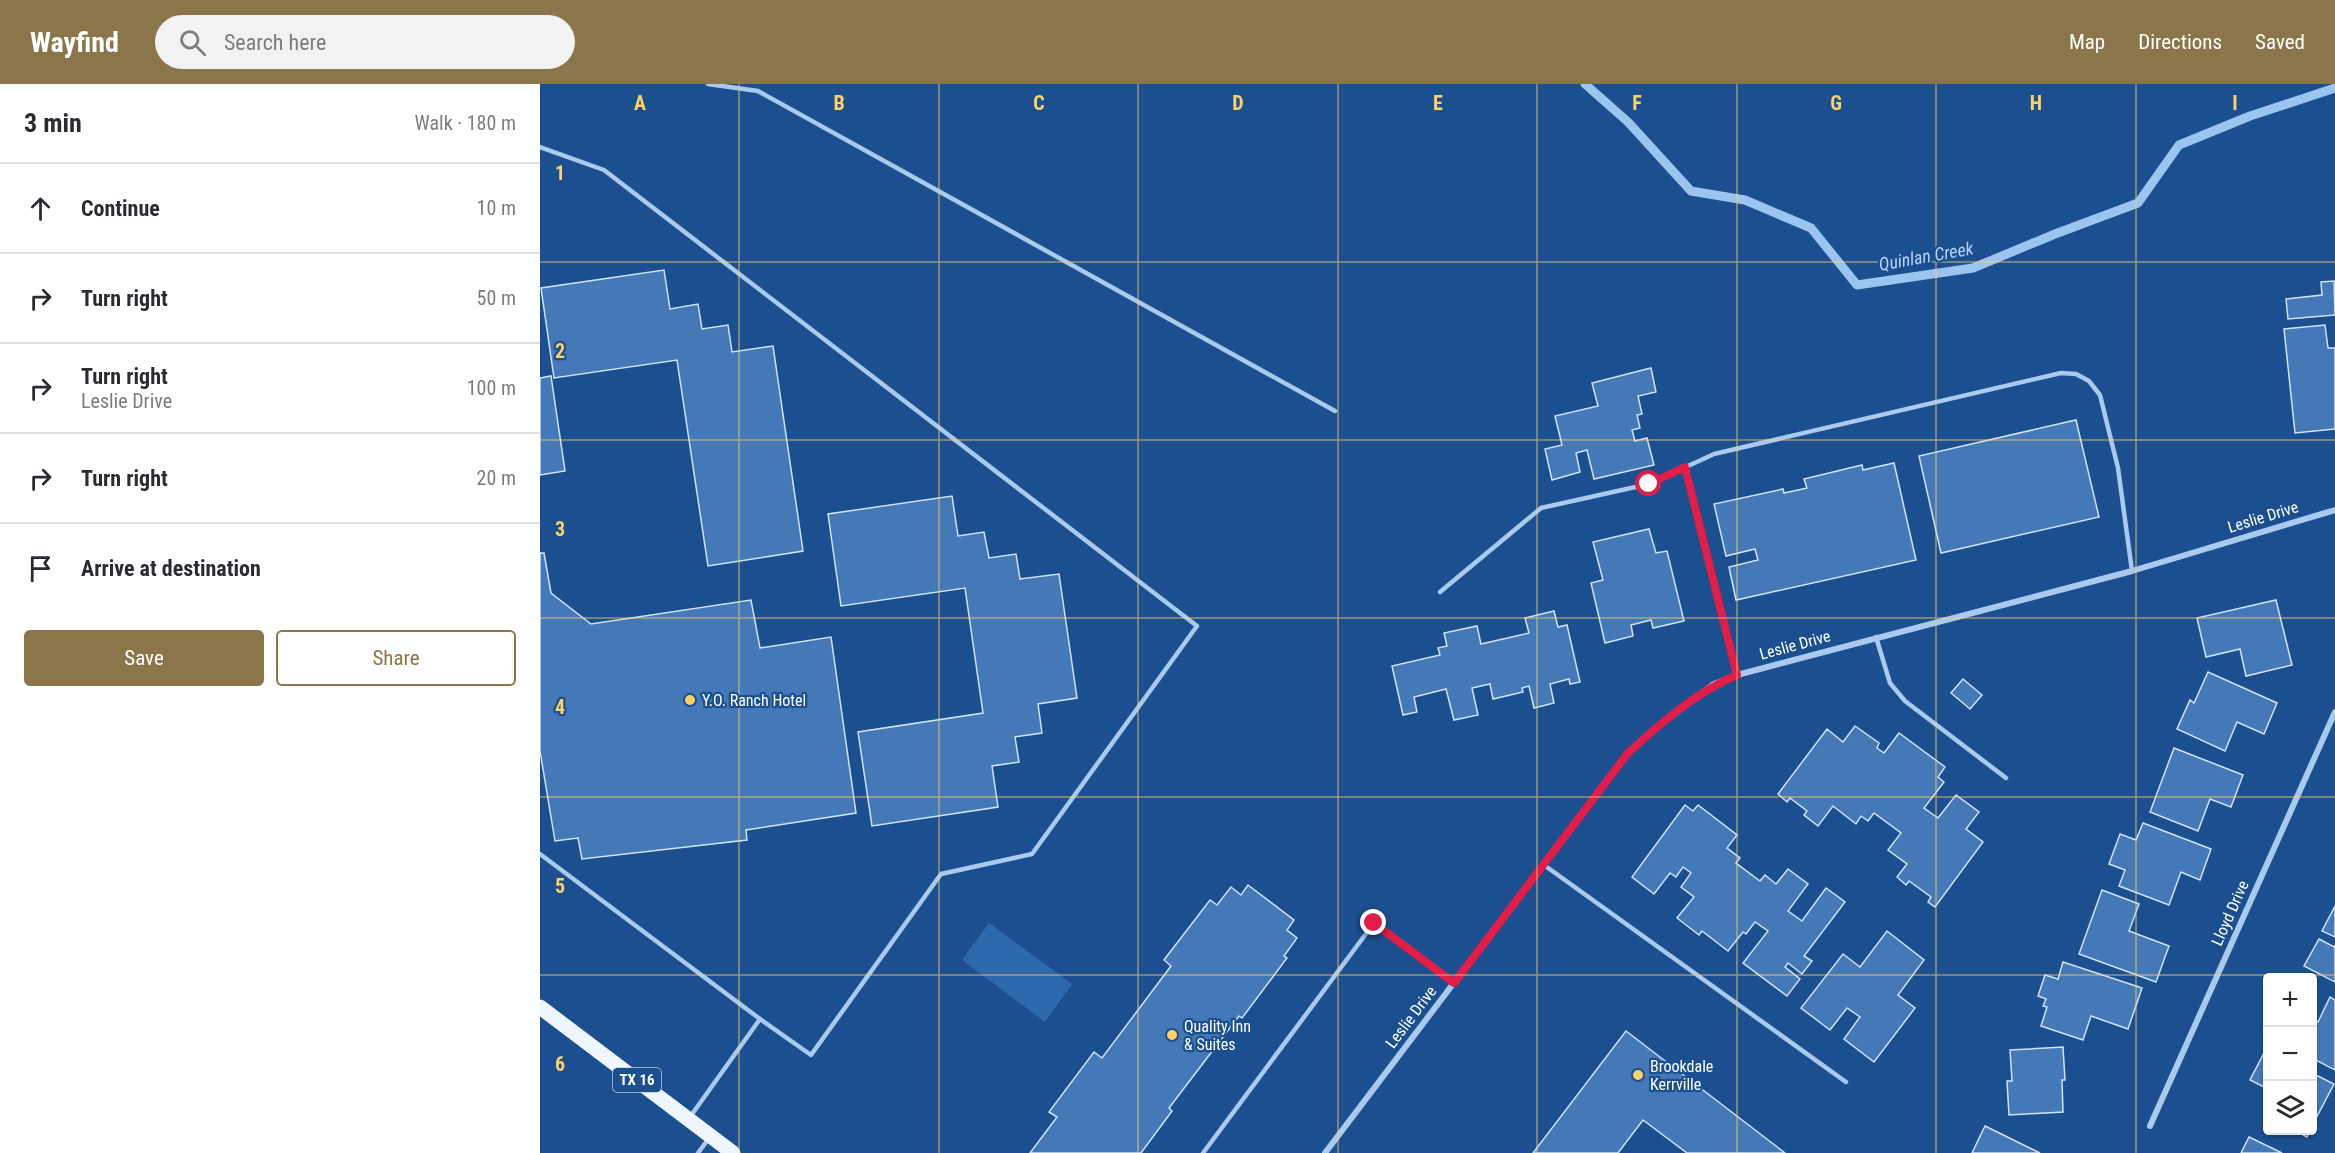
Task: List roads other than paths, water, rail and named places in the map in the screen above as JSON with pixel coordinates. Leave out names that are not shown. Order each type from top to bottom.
[{"type":"main road","name":"TX 16","points":[[540,1007],[733,1153]]},
{"type":"street","name":"Leslie Drive","points":[[1325,1153],[1628,753],[1654,729],[1714,684],[1737,675],[1876,637],[2132,571],[2334,511]]},
{"type":"street","points":[[2334,511],[2335,520]]},
{"type":"street","name":"Lloyd Drive","points":[[2150,1126],[2335,712]]},
{"type":"lane","points":[[708,84],[758,91],[1335,411]]},
{"type":"lane","points":[[540,147],[604,170],[1197,626],[1032,854],[941,874],[811,1055],[540,854]]},
{"type":"lane","points":[[1440,592],[1541,508],[1649,484],[1714,454],[2061,373],[2076,374],[2089,381],[2100,395],[2118,468],[2132,571]]},
{"type":"lane","points":[[1685,467],[1737,675]]},
{"type":"lane","points":[[1876,637],[1890,683],[1905,701],[2006,778]]},
{"type":"lane","points":[[1544,865],[1846,1082]]},
{"type":"lane","points":[[1203,1153],[1374,923],[1454,983]]},
{"type":"lane","points":[[688,1119],[760,1019]]},
{"type":"lane","points":[[698,1153],[711,1136]]},
{"type":"waterway","name":"Quinlan Creek","points":[[1585,84],[1628,122],[1691,191],[1745,200],[1811,228],[1857,285],[1973,268],[2138,203],[2179,145],[2250,116],[2335,88]]},
{"type":"place","name":"Y.O. Ranch Hotel","points":[[690,700]]},
{"type":"place","name":"Quality Inn & Suites","points":[[1172,1035]]},
{"type":"place","name":"Brookdale Kerrville","points":[[1638,1075]]}]
